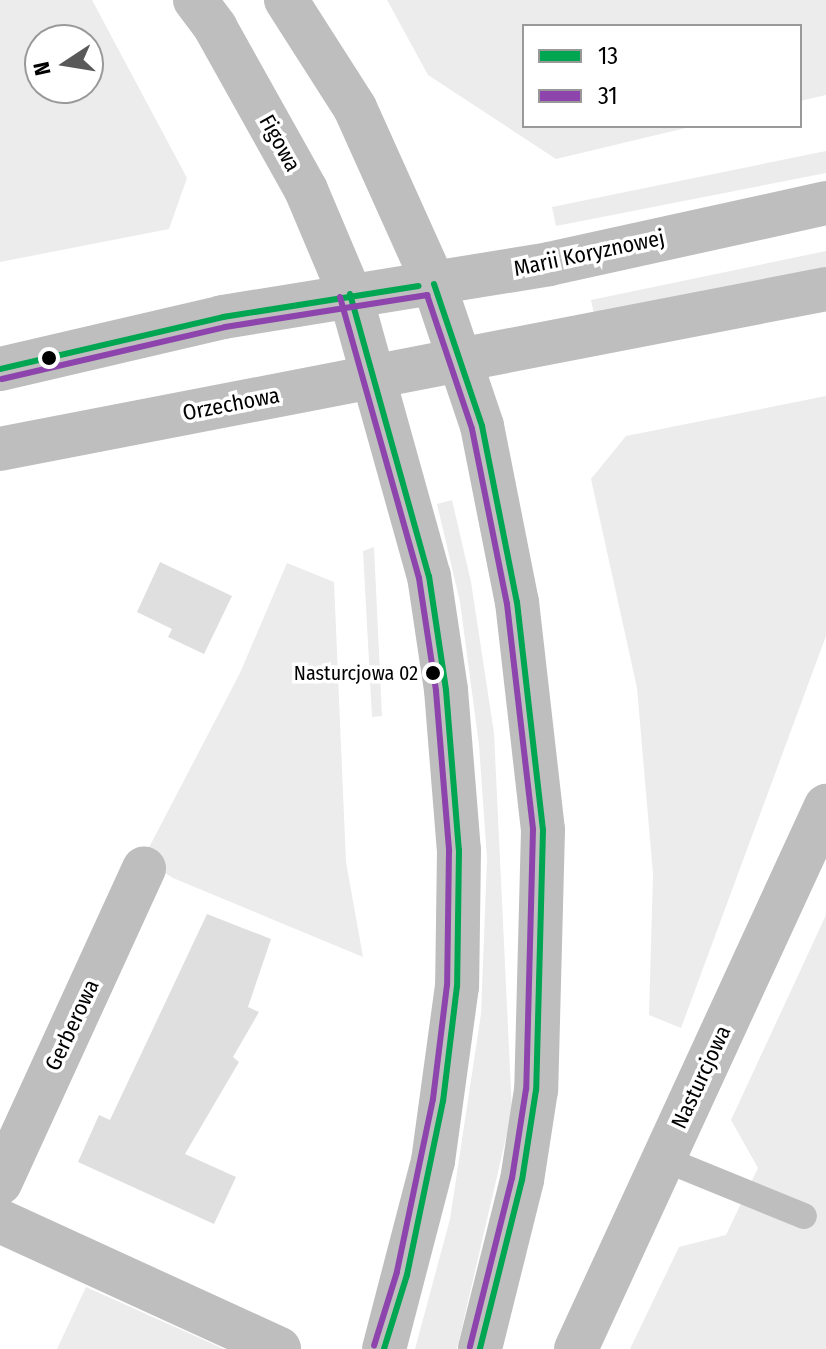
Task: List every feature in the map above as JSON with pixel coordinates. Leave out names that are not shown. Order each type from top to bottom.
[{"type":"street","name":"Figowa","points":[[195,0],[215,27],[306,190],[350,294],[429,576],[449,719],[459,850],[457,986],[443,1101],[407,1275],[384,1349]]},
{"type":"street","points":[[286,0],[355,108],[434,284],[482,426],[517,602],[543,830],[536,1090],[522,1180],[480,1349]]},
{"type":"street","name":"Marii Koryznowej","points":[[350,294],[434,284],[826,203]]},
{"type":"street","points":[[462,360],[826,289]]},
{"type":"street","points":[[0,369],[350,294]]},
{"type":"street","name":"Orzechowa","points":[[0,449],[462,360]]},
{"type":"street","name":"Nasturcjowa","points":[[576,1349],[826,806]]},
{"type":"street","name":"Gerberowa","points":[[0,1183],[144,868]]},
{"type":"street","points":[[0,1221],[279,1349]]},
{"type":"lane","points":[[664,1159],[804,1216]]},
{"type":"shaded area","points":[[0,0],[92,0],[187,178],[169,229],[0,262]]},
{"type":"shaded area","points":[[387,0],[826,0],[826,95],[802,101],[802,24],[522,24],[522,128],[686,128],[556,159],[428,75]]},
{"type":"shaded area","points":[[826,151],[826,173],[556,226],[552,207]]},
{"type":"shaded area","points":[[826,251],[826,267],[594,314],[591,300]]},
{"type":"shaded area","points":[[826,396],[826,636],[681,1028],[649,1015],[653,874],[637,688],[591,479],[626,436]]},
{"type":"shaded area","points":[[452,500],[471,582],[494,733],[512,1112],[457,1349],[415,1349],[450,1219],[481,1014],[487,859],[479,745],[460,602],[437,504]]},
{"type":"shaded area","points":[[374,547],[382,716],[372,717],[363,551]]},
{"type":"shaded area","points":[[287,563],[334,582],[346,862],[363,957],[173,878],[143,859],[240,673]]},
{"type":"shaded area","points":[[826,915],[826,1349],[630,1349],[679,1247],[726,1235],[758,1168],[731,1120]]},
{"type":"shaded area","points":[[86,1287],[224,1349],[57,1349]]},
{"type":"building","points":[[160,562],[232,596],[204,654],[168,637],[172,629],[137,612]]},
{"type":"building","points":[[207,914],[271,939],[248,1007],[259,1012],[233,1057],[239,1062],[185,1154],[236,1177],[214,1224],[78,1162],[99,1115],[110,1120]]},
{"type":"transit line","name":"13","points":[[434,284],[482,426],[517,602],[543,830],[536,1090],[522,1180],[480,1349]]},
{"type":"transit line","name":"13","points":[[0,369],[223,317],[419,286]]},
{"type":"transit line","name":"13","points":[[350,294],[429,576],[446,690],[459,850],[457,986],[443,1101],[407,1275],[384,1349]]},
{"type":"transit line","name":"31","points":[[2,379],[225,327],[427,295],[472,429],[507,604],[533,830],[526,1089],[512,1178],[470,1347]]},
{"type":"transit line","name":"31","points":[[340,297],[419,578],[436,691],[449,850],[447,985],[433,1099],[397,1272],[374,1346]]},
{"type":"place","name":"Nasturcjowa 02","points":[[433,673]]}]
